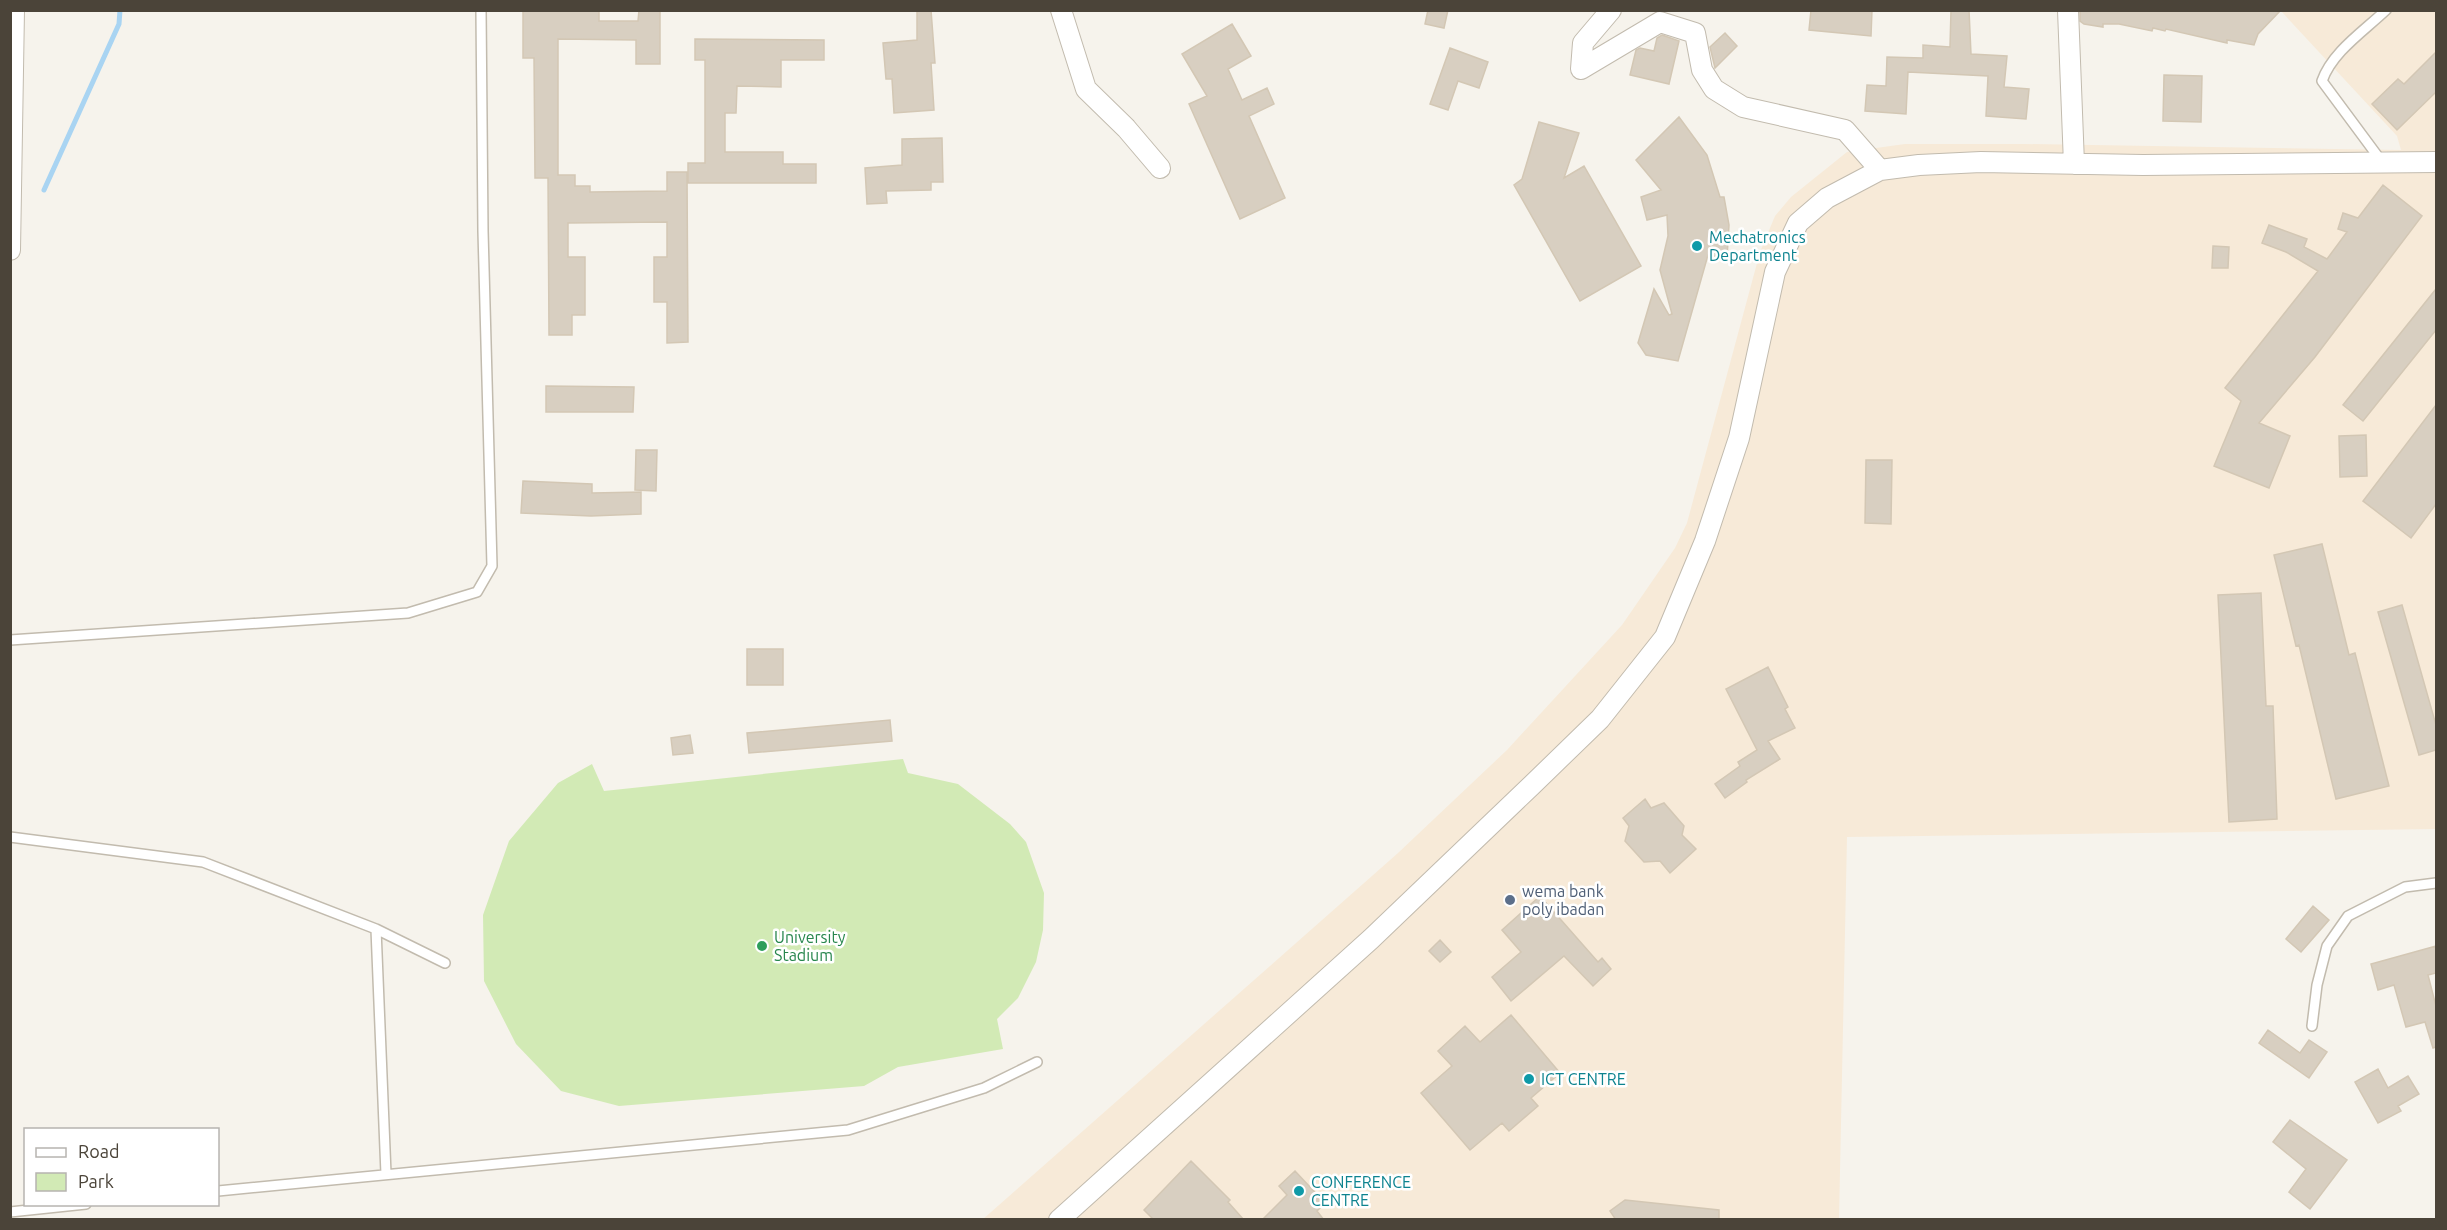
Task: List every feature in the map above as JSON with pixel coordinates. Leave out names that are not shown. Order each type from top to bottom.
[{"type":"street","points":[[10,250],[14,10]]},
{"type":"street","points":[[1061,10],[1086,89],[1126,128],[1160,168]]},
{"type":"street","points":[[1611,10],[1583,43],[1581,69],[1660,22],[1695,33],[1702,70],[1714,89],[1743,107],[1845,130],[1880,170]]},
{"type":"street","points":[[2068,10],[2074,164]]},
{"type":"street","points":[[1059,1220],[1371,939],[1600,719],[1665,637],[1705,542],[1739,438],[1775,272],[1798,223],[1827,198],[1880,170],[1919,165],[1981,162],[2074,164],[2436,162]]},
{"type":"lane","points":[[10,640],[408,613],[477,591],[492,566],[483,231],[481,10]]},
{"type":"lane","points":[[2382,162],[2322,81],[2326,70],[2336,56],[2386,10]]},
{"type":"lane","points":[[10,837],[203,862],[376,929],[445,963]]},
{"type":"lane","points":[[2312,1026],[2317,985],[2327,946],[2348,916],[2404,887],[2436,883]]},
{"type":"lane","points":[[376,929],[386,1174]]},
{"type":"lane","points":[[219,1191],[848,1130],[984,1088],[1037,1062]]},
{"type":"lane","points":[[10,1212],[67,1206]]},
{"type":"shaded area","points":[[2281,11],[2436,11],[2436,829],[1847,837],[1839,1219],[982,1220],[1398,853],[1507,750],[1622,625],[1675,548],[1687,523],[1760,252],[1775,216],[1791,197],[1847,152],[1905,144],[2401,150],[2397,136]]},
{"type":"green space","name":"University Stadium","points":[[903,759],[908,773],[958,784],[1010,824],[1026,842],[1044,893],[1043,930],[1036,962],[1018,998],[997,1019],[1003,1049],[898,1067],[864,1086],[619,1106],[561,1091],[516,1044],[484,981],[483,915],[509,841],[558,783],[592,764],[604,791]]},
{"type":"building","points":[[523,10],[599,10],[599,21],[638,21],[639,10],[660,10],[660,64],[636,64],[636,40],[558,39],[558,175],[575,175],[575,186],[590,186],[590,192],[667,191],[667,172],[687,172],[688,342],[667,343],[667,302],[654,302],[654,257],[667,257],[667,222],[568,223],[568,257],[585,257],[585,315],[572,315],[572,335],[549,335],[548,178],[535,178],[534,58],[523,58]]},
{"type":"building","points":[[917,10],[931,10],[935,63],[931,63],[934,110],[894,113],[892,79],[886,79],[883,43],[917,40]]},
{"type":"building","points":[[1428,10],[1448,10],[1444,28],[1425,24]]},
{"type":"building","points":[[1811,10],[1872,10],[1871,36],[1809,30]]},
{"type":"building","points":[[1951,10],[1969,10],[1971,54],[2007,56],[2004,87],[2029,89],[2026,119],[1986,116],[1988,76],[1908,72],[1906,114],[1865,111],[1867,85],[1886,86],[1887,57],[1923,58],[1923,45],[1950,47]]},
{"type":"building","points":[[2080,10],[2281,10],[2258,34],[2254,45],[2227,40],[2227,43],[2166,29],[2165,31],[2153,28],[2152,31],[2119,24],[2103,24],[2103,27],[2084,24],[2080,21]]},
{"type":"building","points":[[1232,24],[1251,56],[1228,69],[1242,100],[1267,88],[1274,104],[1249,116],[1285,198],[1240,219],[1189,104],[1207,96],[1182,54]]},
{"type":"building","points":[[1725,33],[1737,46],[1715,68],[1710,47]]},
{"type":"building","points":[[1662,35],[1679,41],[1669,84],[1630,75],[1636,50],[1640,48],[1654,51],[1657,38]]},
{"type":"building","points":[[695,39],[824,40],[824,60],[781,60],[781,87],[737,86],[736,113],[725,113],[725,152],[783,152],[783,164],[816,164],[816,183],[688,183],[688,163],[705,163],[705,60],[695,60]]},
{"type":"building","points":[[1450,48],[1488,62],[1479,88],[1458,81],[1448,110],[1430,104]]},
{"type":"building","points":[[2436,52],[2436,92],[2397,130],[2372,104],[2398,79],[2404,84]]},
{"type":"building","points":[[2164,75],[2202,76],[2201,122],[2163,121]]},
{"type":"building","name":"Mechatronics Department","points":[[1679,117],[1707,155],[1720,197],[1724,197],[1729,225],[1727,258],[1708,255],[1678,361],[1646,355],[1638,343],[1654,289],[1669,315],[1672,314],[1660,270],[1668,236],[1667,215],[1647,220],[1641,197],[1661,190],[1636,160]]},
{"type":"building","points":[[1539,122],[1579,133],[1564,178],[1584,166],[1641,266],[1580,301],[1514,185],[1522,179]]},
{"type":"building","points":[[942,138],[943,182],[931,182],[931,190],[886,191],[887,203],[867,204],[865,168],[902,165],[902,139]]},
{"type":"building","points":[[2383,185],[2422,216],[2315,357],[2259,423],[2290,436],[2269,488],[2214,466],[2241,401],[2225,388],[2318,271],[2286,252],[2262,243],[2269,225],[2307,239],[2304,247],[2327,259],[2347,232],[2338,229],[2343,213],[2358,218]]},
{"type":"building","points":[[2213,246],[2229,247],[2228,268],[2212,268]]},
{"type":"building","points":[[2436,289],[2436,330],[2363,421],[2343,405]]},
{"type":"building","points":[[546,386],[634,387],[633,412],[546,412]]},
{"type":"building","points":[[2436,405],[2436,504],[2411,538],[2363,501]]},
{"type":"building","points":[[2366,435],[2367,476],[2340,477],[2339,436]]},
{"type":"building","points":[[636,450],[657,450],[656,491],[635,490]]},
{"type":"building","points":[[1866,460],[1892,460],[1891,524],[1865,523]]},
{"type":"building","points":[[523,481],[592,484],[592,493],[641,492],[641,514],[591,516],[521,513]]},
{"type":"building","points":[[2322,544],[2349,655],[2355,653],[2389,786],[2336,799],[2299,645],[2296,646],[2274,555]]},
{"type":"building","points":[[2261,593],[2266,706],[2273,706],[2277,819],[2229,822],[2218,595]]},
{"type":"building","points":[[2402,605],[2436,725],[2436,750],[2419,755],[2378,612]]},
{"type":"building","points":[[747,649],[783,649],[783,685],[747,685]]},
{"type":"building","points":[[1768,667],[1788,707],[1785,709],[1795,728],[1768,741],[1780,759],[1746,780],[1747,782],[1725,798],[1715,784],[1740,766],[1738,762],[1757,750],[1726,689]]},
{"type":"building","points":[[890,720],[892,741],[749,753],[747,733]]},
{"type":"building","points":[[690,735],[693,753],[673,755],[671,738]]},
{"type":"building","points":[[1645,799],[1651,808],[1664,803],[1684,826],[1682,835],[1696,849],[1670,873],[1660,861],[1644,862],[1625,841],[1629,826],[1623,818]]},
{"type":"building","points":[[1540,896],[1598,962],[1602,958],[1611,969],[1593,986],[1564,956],[1511,1001],[1492,977],[1521,952],[1502,930]]},
{"type":"building","points":[[2313,906],[2329,920],[2301,952],[2286,939]]},
{"type":"building","points":[[1440,940],[1451,952],[1440,962],[1429,951]]},
{"type":"building","points":[[2436,946],[2436,973],[2428,975],[2436,1006],[2436,1047],[2433,1048],[2425,1022],[2406,1027],[2394,985],[2378,990],[2371,964]]},
{"type":"building","name":"ICT CENTRE","points":[[1511,1015],[1560,1073],[1531,1098],[1538,1106],[1509,1131],[1502,1123],[1470,1150],[1421,1093],[1452,1066],[1438,1051],[1465,1026],[1480,1042]]},
{"type":"building","points":[[2268,1030],[2300,1053],[2309,1040],[2327,1052],[2309,1078],[2259,1043]]},
{"type":"building","points":[[2378,1069],[2388,1088],[2408,1076],[2419,1094],[2398,1106],[2401,1111],[2378,1123],[2355,1082]]},
{"type":"building","points":[[2290,1120],[2347,1160],[2310,1209],[2289,1192],[2306,1169],[2273,1142]]},
{"type":"building","points":[[1191,1161],[1230,1200],[1228,1202],[1244,1220],[1154,1220],[1144,1210]]},
{"type":"building","name":"CONFERENCE CENTRE","points":[[1295,1171],[1325,1203],[1317,1211],[1324,1220],[1262,1220],[1287,1195],[1279,1186]]},
{"type":"building","points":[[1625,1200],[1719,1210],[1719,1220],[1616,1220],[1610,1211]]},
{"type":"waterway","points":[[44,190],[119,24],[120,10]]},
{"type":"place","name":"Mechatronics Department","points":[[1697,246]]},
{"type":"place","name":"wema bank poly ibadan","points":[[1510,900]]},
{"type":"place","name":"University Stadium","points":[[762,946]]},
{"type":"place","name":"ICT CENTRE","points":[[1529,1079]]},
{"type":"place","name":"CONFERENCE CENTRE","points":[[1299,1191]]}]
